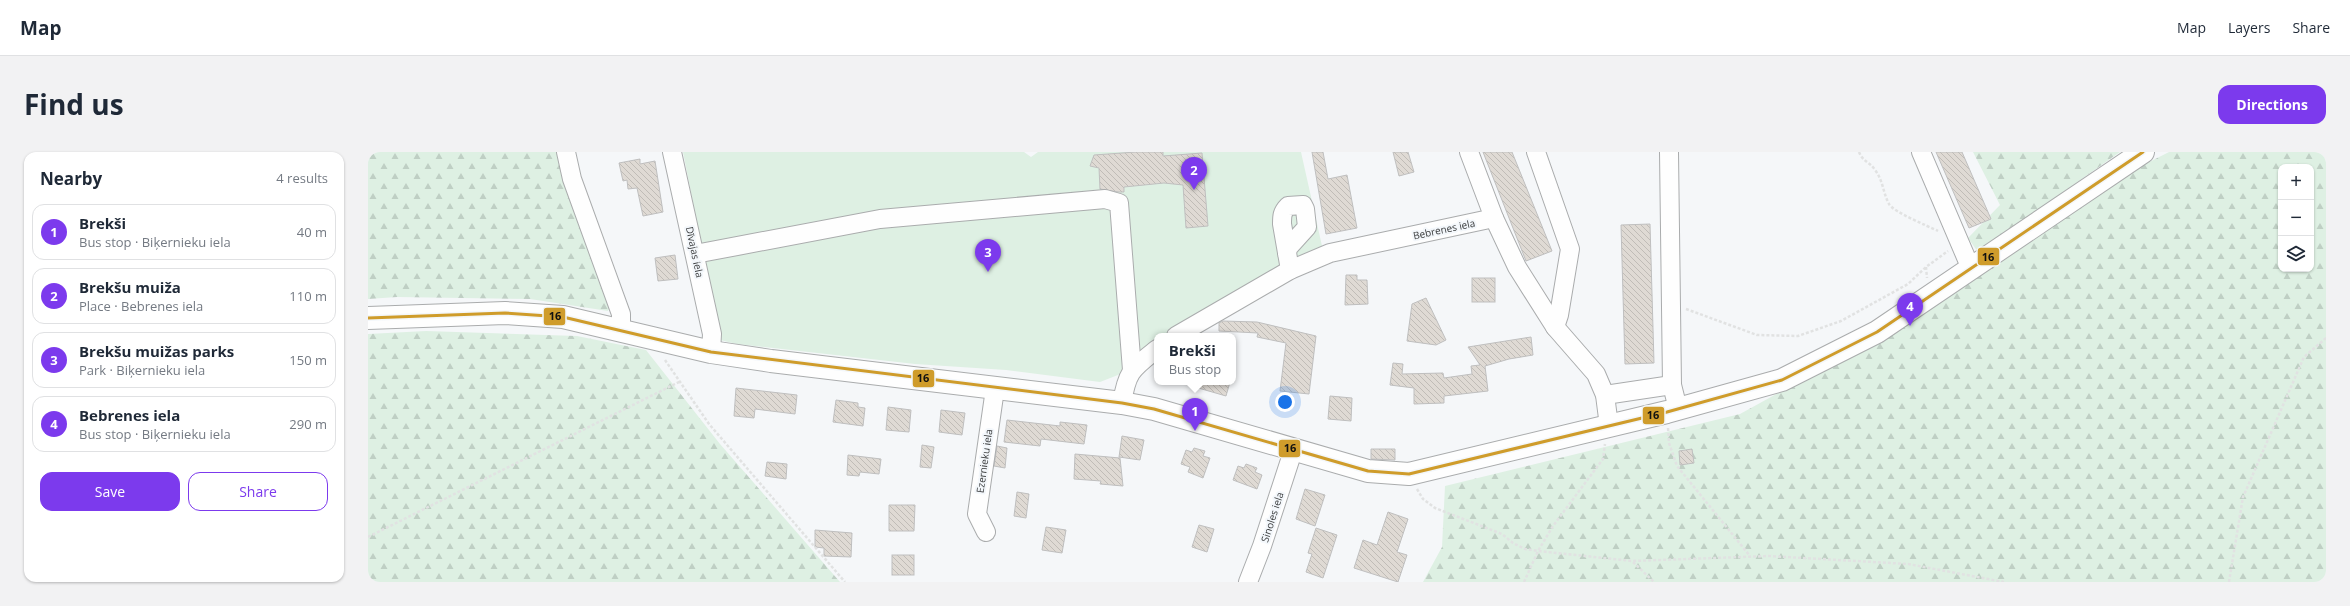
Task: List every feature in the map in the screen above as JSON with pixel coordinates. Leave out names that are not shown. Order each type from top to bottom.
[{"type":"main road","points":[[368,318],[505,313],[563,317],[711,352],[995,389],[1122,403],[1154,409],[1293,451],[1368,471],[1409,474],[1609,426],[1782,380],[1877,332],[2143,152]]},
{"type":"street","points":[[566,152],[572,179],[621,314],[621,330]]},
{"type":"street","name":"Dīvajas iela","points":[[672,152],[712,334],[711,352]]},
{"type":"street","points":[[1469,152],[1494,218],[1517,267],[1555,327],[1596,374],[1605,395],[1609,426]]},
{"type":"street","points":[[1536,152],[1570,249],[1560,315],[1555,327]]},
{"type":"street","points":[[1669,152],[1672,304],[1672,410]]},
{"type":"street","points":[[1921,152],[1971,269]]},
{"type":"street","points":[[695,254],[880,219],[1105,199],[1119,203],[1132,370]]},
{"type":"street","name":"Bebrenes iela","points":[[1181,333],[1289,262],[1494,218]]},
{"type":"street","points":[[1122,403],[1125,386],[1132,370],[1154,352]]},
{"type":"street","points":[[1605,395],[1672,384]]},
{"type":"street","name":"Ezernieku iela","points":[[986,532],[977,514],[995,389]]},
{"type":"street","name":"Sinoles iela","points":[[1248,582],[1262,546],[1293,451]]},
{"type":"path","points":[[1672,304],[1757,335],[1798,336],[1841,321],[1908,284],[1926,267],[1960,242],[1890,206],[1883,192],[1881,178],[1874,168],[1862,160],[1859,152]]},
{"type":"path","points":[[650,338],[709,424],[845,582]]},
{"type":"path","points":[[2229,582],[2243,497],[2304,357],[2326,338]]},
{"type":"path","points":[[368,537],[680,381]]},
{"type":"path","points":[[1672,410],[1669,444],[1677,466],[1750,557]]},
{"type":"path","points":[[1524,582],[1538,551],[1553,526],[1603,459],[1609,426]]},
{"type":"path","points":[[1409,474],[1424,499],[1435,508],[1502,534],[1513,543],[1525,549],[1632,561],[1750,557],[1908,564],[2004,582]]},
{"type":"path","points":[[1632,561],[1654,582]]},
{"type":"green space","points":[[368,152],[561,152],[610,306],[608,311],[530,299],[397,297],[368,299]]},
{"type":"green space","points":[[683,152],[1024,152],[1031,157],[1038,152],[1301,152],[1322,246],[1292,259],[1179,333],[1154,333],[1154,349],[1118,375],[1100,382],[1006,370],[915,364],[737,344],[720,340]]},
{"type":"green space","points":[[1973,152],[2120,152],[1978,252],[1968,238],[2000,205]]},
{"type":"green space","points":[[2169,152],[2326,152],[2326,582],[1423,582],[1442,547],[1445,486],[1740,414],[1903,324],[2110,182]]},
{"type":"green space","points":[[426,331],[577,336],[646,350],[720,444],[840,582],[368,582],[368,334]]},
{"type":"building","points":[[1163,152],[1163,156],[1202,153],[1208,226],[1186,228],[1183,185],[1164,183],[1124,187],[1124,192],[1100,189],[1099,168],[1090,166],[1094,155]]},
{"type":"building","points":[[1312,152],[1323,152],[1328,179],[1347,175],[1357,228],[1326,234]]},
{"type":"building","points":[[1393,152],[1408,152],[1414,172],[1399,176]]},
{"type":"building","points":[[1483,152],[1512,152],[1552,251],[1526,261]]},
{"type":"building","points":[[1936,152],[1962,152],[1991,219],[1969,228]]},
{"type":"building","points":[[640,159],[640,164],[655,161],[663,212],[643,216],[637,188],[628,189],[627,180],[623,181],[619,163]]},
{"type":"building","points":[[1650,224],[1654,363],[1625,364],[1621,225]]},
{"type":"building","points":[[675,255],[678,279],[658,281],[655,258]]},
{"type":"building","points":[[1346,275],[1357,275],[1357,280],[1367,280],[1368,304],[1345,305]]},
{"type":"building","points":[[1472,278],[1495,278],[1495,302],[1472,302]]},
{"type":"building","points":[[1426,298],[1446,340],[1436,345],[1407,341],[1412,304]]},
{"type":"building","points":[[1223,321],[1257,322],[1316,336],[1309,394],[1280,391],[1286,343],[1257,337],[1258,333],[1219,331],[1219,323]]},
{"type":"building","points":[[1531,337],[1533,355],[1509,359],[1485,366],[1488,391],[1444,396],[1444,403],[1414,404],[1414,388],[1390,385],[1393,363],[1403,364],[1402,374],[1443,373],[1444,378],[1472,374],[1471,366],[1480,365],[1468,347]]},
{"type":"building","points":[[1188,385],[1229,385],[1226,396]]},
{"type":"building","points":[[736,388],[797,395],[795,414],[755,409],[754,418],[734,416]]},
{"type":"building","points":[[1330,396],[1352,398],[1351,421],[1328,419]]},
{"type":"building","points":[[836,400],[858,403],[858,407],[865,408],[863,426],[833,422]]},
{"type":"building","points":[[888,407],[911,410],[909,432],[886,430]]},
{"type":"building","points":[[941,410],[965,413],[962,435],[939,432]]},
{"type":"building","points":[[1007,420],[1060,426],[1060,422],[1087,425],[1084,444],[1041,439],[1040,446],[1004,442]]},
{"type":"building","points":[[1122,436],[1144,440],[1140,460],[1119,457]]},
{"type":"building","points":[[922,445],[934,447],[931,468],[920,467]]},
{"type":"building","points":[[997,446],[1007,448],[1005,468],[994,466]]},
{"type":"building","points":[[1194,448],[1205,451],[1203,456],[1210,458],[1203,478],[1188,472],[1190,467],[1181,464],[1186,450],[1192,452]]},
{"type":"building","points":[[1371,449],[1395,449],[1395,460],[1371,459]]},
{"type":"building","points":[[1692,449],[1694,463],[1680,465],[1679,451]]},
{"type":"building","points":[[1075,454],[1120,458],[1123,486],[1100,484],[1101,481],[1074,479]]},
{"type":"building","points":[[848,455],[881,459],[879,474],[860,472],[859,476],[847,475]]},
{"type":"building","points":[[767,462],[787,464],[786,479],[765,476]]},
{"type":"building","points":[[1246,464],[1257,468],[1255,472],[1262,475],[1257,489],[1233,480],[1238,466],[1244,468]]},
{"type":"building","points":[[1305,489],[1325,495],[1315,526],[1296,519]]},
{"type":"building","points":[[1017,492],[1029,494],[1026,518],[1014,516]]},
{"type":"building","points":[[889,505],[915,505],[914,531],[889,531]]},
{"type":"building","points":[[1388,512],[1408,519],[1397,552],[1407,555],[1398,582],[1354,568],[1363,540],[1377,545]]},
{"type":"building","points":[[1199,525],[1214,529],[1207,552],[1192,547]]},
{"type":"building","points":[[1046,527],[1066,530],[1062,553],[1042,550]]},
{"type":"building","points":[[1316,528],[1337,535],[1323,578],[1306,572],[1312,554],[1308,553]]},
{"type":"building","points":[[815,530],[852,533],[851,557],[824,556],[824,548],[815,547]]},
{"type":"building","points":[[892,555],[914,555],[914,575],[892,575]]},
{"type":"transit line","name":"16","points":[[368,318],[505,313],[563,317],[711,352],[1122,403],[1154,409],[1368,471],[1409,474],[1667,412],[1782,380],[1877,332],[2143,152]]},
{"type":"place","name":"Brekšu muiža","points":[[1194,190]]},
{"type":"place","name":"Brekšu muižas parks","points":[[988,272]]},
{"type":"place","name":"Bebrenes iela","points":[[1910,326]]},
{"type":"place","name":"Brekši","points":[[1195,431]]}]
